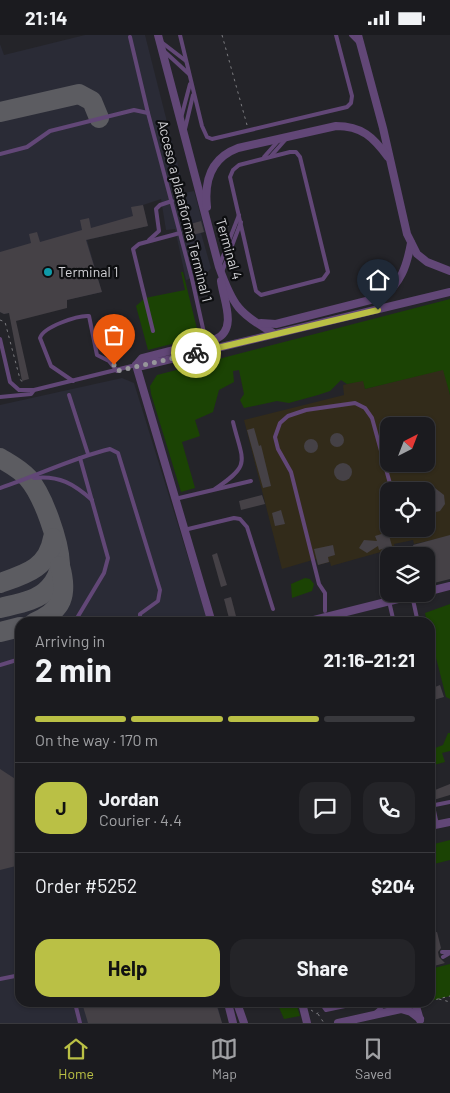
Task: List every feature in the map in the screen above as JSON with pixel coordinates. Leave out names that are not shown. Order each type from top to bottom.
[{"type":"street","points":[[358,35],[411,243],[417,254],[427,262],[450,271]]},
{"type":"street","name":"Terminal 4","points":[[159,38],[220,270],[234,303],[249,319],[275,334]]},
{"type":"street","points":[[210,228],[206,192],[207,181],[215,165],[228,152],[336,126],[350,126],[367,133],[389,158]]},
{"type":"street","points":[[249,319],[262,324],[276,324],[382,297],[391,290],[402,275],[411,243]]},
{"type":"street","points":[[136,365],[142,358],[224,334],[229,322],[220,270]]},
{"type":"street","points":[[136,365],[208,351],[450,293]]},
{"type":"street","points":[[136,365],[210,617]]},
{"type":"street","points":[[435,590],[450,586]]},
{"type":"street","points":[[326,617],[385,602]]},
{"type":"street","points":[[435,825],[450,822]]},
{"type":"street","points":[[229,1007],[233,1023]]},
{"type":"street","points":[[238,1007],[244,1023]]},
{"type":"street","points":[[303,1007],[307,1023]]},
{"type":"street","points":[[416,1007],[421,1021]]},
{"type":"street","points":[[338,1023],[401,1009],[411,1012],[421,1021]]},
{"type":"lane","points":[[180,35],[202,126],[209,139],[348,107],[352,96],[336,35]]},
{"type":"lane","points":[[351,35],[360,44]]},
{"type":"lane","points":[[130,37],[148,113]]},
{"type":"lane","points":[[159,38],[186,62]]},
{"type":"lane","points":[[163,50],[190,76]]},
{"type":"lane","points":[[180,121],[191,82]]},
{"type":"lane","points":[[183,133],[194,93]]},
{"type":"lane","name":"Acceso a plataforma Terminal 1","points":[[0,154],[28,147],[50,131],[134,110],[148,113],[172,201],[208,351]]},
{"type":"lane","points":[[271,156],[284,138]]},
{"type":"lane","points":[[262,159],[284,138]]},
{"type":"lane","points":[[294,151],[300,157],[326,259],[327,275],[323,279],[260,295],[253,278],[231,174],[239,165],[271,156],[294,151]]},
{"type":"lane","points":[[147,242],[159,231],[156,213],[158,207],[172,201]]},
{"type":"lane","points":[[220,270],[239,215]]},
{"type":"lane","points":[[220,270],[241,223]]},
{"type":"lane","points":[[153,331],[132,253],[136,246],[180,233]]},
{"type":"lane","points":[[73,381],[51,366],[40,338],[44,331],[79,317],[89,316],[97,355],[109,361],[117,371]]},
{"type":"lane","points":[[0,339],[10,382],[19,390],[32,390],[136,365]]},
{"type":"lane","points":[[0,397],[31,394],[32,390]]},
{"type":"lane","points":[[69,395],[88,454]]},
{"type":"lane","points":[[326,617],[325,593],[319,585],[291,472],[278,449],[275,437],[280,423],[288,416],[306,410],[355,403],[366,409],[372,418],[390,482]]},
{"type":"lane","points":[[215,489],[240,469],[242,461],[233,423]]},
{"type":"lane","points":[[0,488],[29,479],[88,454],[110,449],[118,453],[161,597],[153,607],[140,614],[140,617]]},
{"type":"lane","points":[[78,617],[104,573],[108,558],[94,502],[80,458]]},
{"type":"lane","points":[[29,479],[59,478],[82,491],[94,502]]},
{"type":"lane","points":[[175,499],[251,481]]},
{"type":"lane","points":[[184,530],[234,518],[240,519],[247,527],[273,609]]},
{"type":"lane","points":[[389,602],[393,617]]},
{"type":"lane","points":[[416,602],[417,617]]},
{"type":"lane","points":[[0,665],[15,660]]},
{"type":"lane","points":[[435,805],[450,801]]},
{"type":"lane","points":[[443,954],[450,952]]},
{"type":"lane","points":[[0,981],[15,976]]},
{"type":"lane","points":[[76,1007],[80,1023]]},
{"type":"lane","points":[[324,1007],[326,1010],[340,1007]]},
{"type":"lane","points":[[373,1015],[383,1007]]},
{"type":"path","points":[[222,35],[248,130]]},
{"type":"path","points":[[210,228],[230,225],[234,217],[239,215]]},
{"type":"path","points":[[0,320],[5,322],[20,379],[32,390]]},
{"type":"path","points":[[435,1000],[450,996]]},
{"type":"path","points":[[438,999],[450,1002]]},
{"type":"path","points":[[317,1014],[324,1023]]},
{"type":"shaded area","points":[[85,35],[145,35],[185,193],[194,191],[205,232],[201,233],[211,268],[206,274],[186,280],[175,229],[166,230],[161,199],[143,205],[148,226],[87,240],[102,292],[4,314],[0,312],[0,44],[4,55]]},
{"type":"shaded area","points":[[444,369],[450,395],[450,536],[414,544],[413,540],[394,544],[395,547],[380,547],[380,552],[331,566],[330,562],[318,565],[316,559],[282,569],[244,420],[344,395],[343,385],[364,380],[365,389]]},
{"type":"shaded area","points":[[122,378],[134,383],[206,617],[15,617],[15,1007],[218,1007],[222,1023],[0,1023],[0,405]]},
{"type":"green space","points":[[181,272],[183,272],[199,337],[148,350],[136,306],[145,298],[185,290]]},
{"type":"green space","points":[[450,299],[450,395],[443,370],[365,389],[363,381],[347,384],[341,380],[330,391],[318,395],[289,403],[277,401],[244,408],[240,400],[244,394],[239,370],[233,371],[234,382],[219,390],[213,412],[195,420],[200,436],[182,442],[195,488],[181,492],[151,394],[150,386],[157,375]]},
{"type":"green space","points":[[305,578],[310,579],[314,584],[312,591],[292,598],[291,584]]},
{"type":"green space","points":[[450,604],[450,699],[446,697],[435,654],[435,617],[426,617],[425,613]]},
{"type":"green space","points":[[448,733],[450,733],[450,751],[442,753],[445,762],[435,765],[435,748],[443,745]]},
{"type":"green space","points":[[450,840],[450,860],[435,864],[435,844]]},
{"type":"green space","points":[[450,964],[450,996],[435,1000],[435,968]]},
{"type":"green space","points":[[279,1007],[297,1007],[300,1016],[284,1019]]},
{"type":"building","name":"Terminal 1","points":[[143,205],[148,226],[86,240],[102,292],[67,300],[67,308],[16,321],[29,379],[22,381],[9,313],[4,314],[0,312],[0,252],[31,243],[29,234],[37,232],[40,242],[82,230],[80,220],[89,218],[91,228],[133,216],[131,207]]},
{"type":"building","points":[[201,221],[204,232],[189,236],[187,225]]},
{"type":"building","points":[[254,428],[259,446],[261,445],[271,486],[263,488],[247,430]]},
{"type":"building","points":[[337,433],[342,435],[344,440],[342,445],[337,447],[332,445],[330,440],[332,435]]},
{"type":"building","points":[[311,439],[316,441],[318,446],[316,451],[311,453],[306,451],[304,446],[306,441]]},
{"type":"building","points":[[343,463],[349,466],[352,472],[349,478],[343,481],[337,478],[334,472],[337,466]]},
{"type":"building","points":[[435,488],[444,495],[445,504],[440,511],[435,512]]},
{"type":"building","points":[[262,495],[265,504],[241,510],[239,501]]},
{"type":"building","points":[[281,510],[285,524],[275,526],[272,513]]},
{"type":"building","points":[[380,534],[380,537],[389,537],[392,546],[380,547],[379,550],[378,546],[367,553],[359,548],[364,540],[377,541],[375,536]]},
{"type":"building","points":[[450,535],[450,579],[435,583],[435,547],[414,547],[413,545]]},
{"type":"building","points":[[333,545],[335,555],[328,557],[329,562],[318,565],[314,549]]},
{"type":"building","points":[[217,553],[227,585],[221,587],[212,555]]},
{"type":"building","points":[[231,597],[236,617],[229,617],[224,599]]},
{"type":"building","points":[[440,685],[444,697],[435,700],[435,687]]},
{"type":"building","points":[[0,769],[15,779],[15,866],[0,870]]},
{"type":"building","points":[[450,784],[450,795],[435,800],[435,790]]},
{"type":"building","points":[[435,932],[437,932],[441,948],[438,952],[439,957],[445,963],[435,966],[436,960]]},
{"type":"building","points":[[83,1007],[217,1007],[222,1023],[88,1023]]},
{"type":"taxiway","points":[[0,112],[79,94],[92,101],[99,118]]},
{"type":"taxiway","points":[[0,458],[25,475],[34,486],[53,531],[60,564],[55,580],[39,596],[0,608]]},
{"type":"taxiway","points":[[0,583],[27,573],[41,563],[50,548],[53,538]]},
{"type":"taxiway","points":[[45,617],[61,601],[63,585],[60,566]]},
{"type":"taxiway","points":[[0,632],[15,628]]},
{"type":"way so far","points":[[114,365],[117,371],[136,365],[142,366],[196,353]]},
{"type":"place","name":"Terminal 1","points":[[48,272]]},
{"type":"route","points":[[196,353],[378,310]]}]
